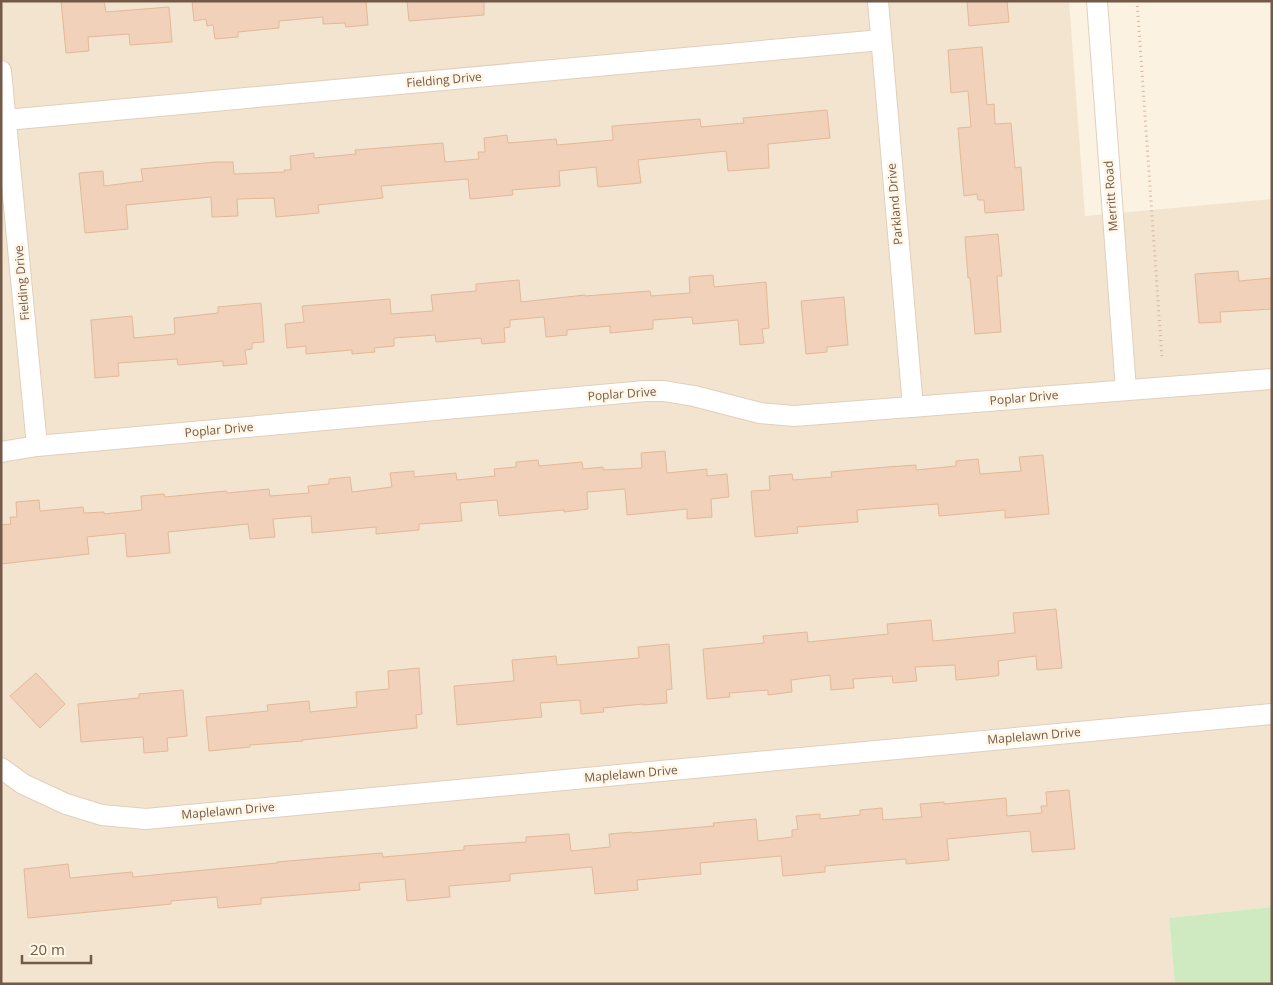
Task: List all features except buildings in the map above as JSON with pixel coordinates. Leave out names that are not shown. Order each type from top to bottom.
[{"type":"street","name":"Parkland Drive","points":[[878,1],[913,407]]},
{"type":"street","name":"Merritt Road","points":[[1097,1],[1126,390]]},
{"type":"street","name":"Fielding Drive","points":[[6,120],[881,40]]},
{"type":"street","name":"Fielding Drive","points":[[1,71],[37,446]]},
{"type":"street","name":"Poplar Drive","points":[[1,452],[37,446],[645,391],[694,396],[760,413],[794,416],[1272,379]]},
{"type":"street","name":"Maplelawn Drive","points":[[1,768],[23,784],[66,804],[102,815],[146,819],[1272,714]]},
{"type":"path","points":[[1137,1],[1162,358]]},
{"type":"shaded area","points":[[1,1],[1069,1],[1085,216],[1272,199],[1272,907],[1169,918],[1175,984],[1,984]]},
{"type":"green space","points":[[1272,907],[1272,984],[1175,984],[1169,918]]}]
